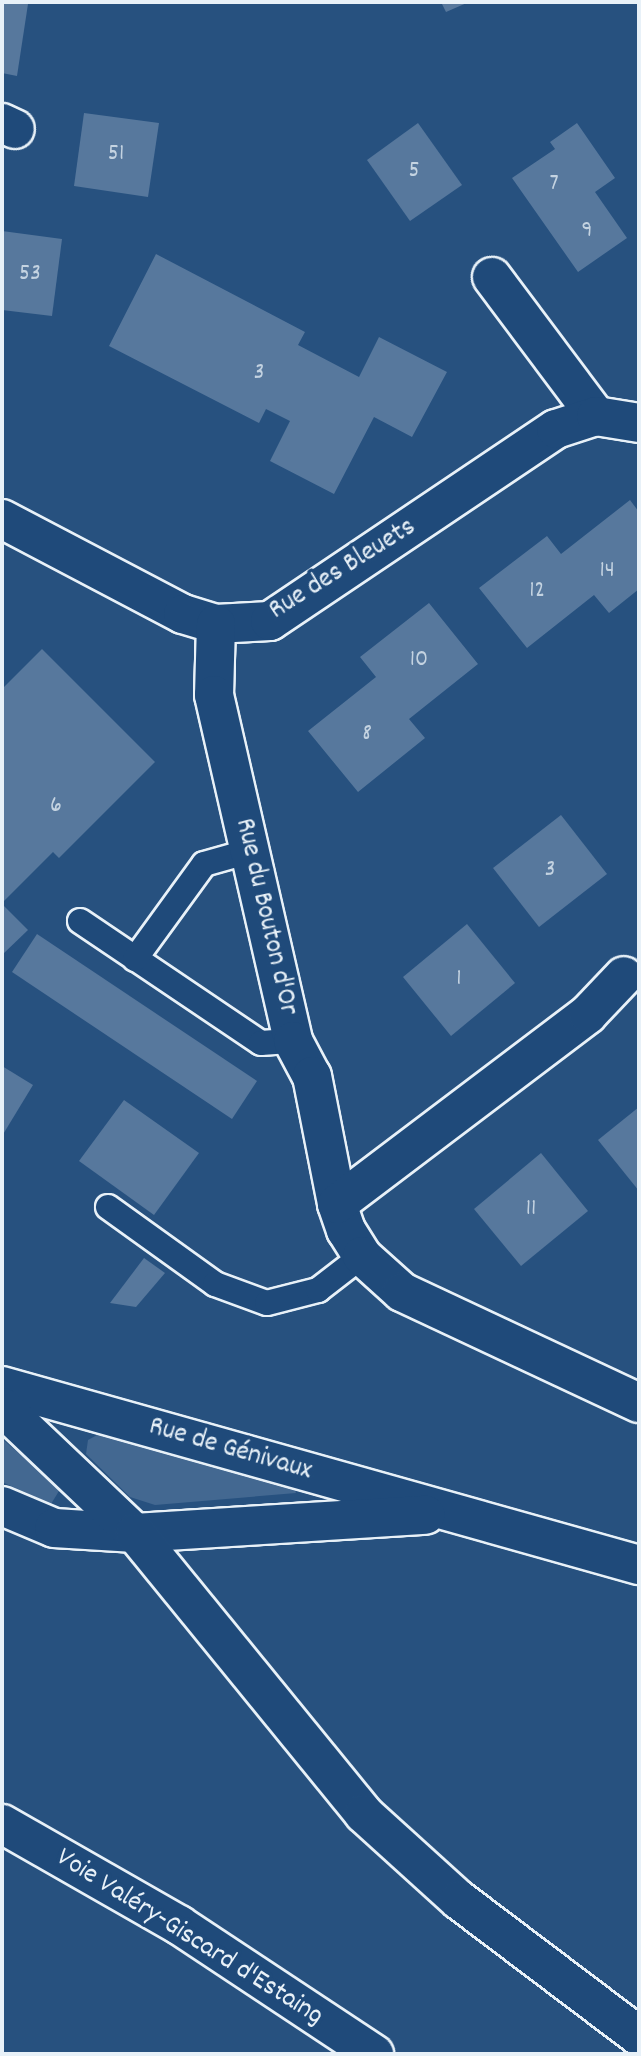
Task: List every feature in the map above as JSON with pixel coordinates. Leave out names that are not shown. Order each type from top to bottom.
[{"type":"main road","points":[[492,277],[596,416]]},
{"type":"main road","name":"Rue des Bleuets","points":[[2,519],[183,614],[216,624],[270,621],[556,429],[596,416],[639,423]]},
{"type":"main road","name":"Rue du Bouton d'Or","points":[[216,624],[214,695],[293,1041],[312,1076],[337,1204],[362,1256],[402,1292],[639,1403]]},
{"type":"main road","points":[[337,1204],[588,1014],[624,976]]},
{"type":"main road","name":"Rue de Génivaux","points":[[2,1386],[639,1565]]},
{"type":"main road","points":[[2,1407],[135,1533],[363,1814],[458,1900],[639,2036]]},
{"type":"main road","name":"Rue de Génivaux","points":[[2,1506],[54,1528],[135,1533],[458,1514]]},
{"type":"main road","name":"Voie Valéry-Giscard d'Estaing","points":[[2,1825],[179,1925],[371,2051]]},
{"type":"lane","points":[[135,959],[204,864],[250,851]]},
{"type":"lane","points":[[80,921],[261,1043],[293,1041]]},
{"type":"lane","points":[[108,1207],[215,1284],[267,1303],[318,1290],[362,1256]]},
{"type":"shaded area","points":[[99,1434],[293,1485],[296,1493],[155,1505],[130,1497],[86,1454],[88,1440]]},
{"type":"shaded area","points":[[2,1439],[57,1485],[59,1491],[51,1504],[2,1482]]},
{"type":"building","points":[[2,2],[28,4],[17,76],[2,73]]},
{"type":"building","points":[[441,2],[469,2],[446,12]]},
{"type":"building","points":[[84,113],[159,123],[148,197],[74,186]]},
{"type":"building","points":[[418,123],[462,185],[410,221],[367,160]]},
{"type":"building","points":[[577,123],[615,178],[595,192],[627,238],[578,272],[512,178],[555,149],[550,142]]},
{"type":"building","points":[[2,231],[62,239],[52,316],[2,310]]},
{"type":"building","points":[[156,254],[305,332],[298,345],[359,377],[379,337],[447,372],[412,437],[374,417],[334,494],[270,461],[290,421],[266,409],[259,423],[109,346]]},
{"type":"building","points":[[630,500],[639,512],[639,589],[609,613],[594,595],[527,648],[479,588],[547,536],[561,554]]},
{"type":"building","points":[[429,603],[478,664],[409,719],[425,738],[358,792],[308,731],[376,677],[360,657]]},
{"type":"building","points":[[42,649],[155,762],[59,858],[53,852],[2,903],[2,689]]},
{"type":"building","points":[[561,815],[607,874],[539,927],[493,868]]},
{"type":"building","points":[[2,904],[28,930],[2,955]]},
{"type":"building","points":[[467,924],[515,983],[451,1036],[403,977]]},
{"type":"building","points":[[37,934],[257,1081],[232,1119],[12,972]]},
{"type":"building","points":[[2,1066],[33,1085],[2,1136]]},
{"type":"building","points":[[124,1100],[199,1153],[154,1215],[79,1161]]},
{"type":"building","points":[[639,1107],[639,1191],[598,1140]]},
{"type":"building","points":[[541,1153],[588,1211],[521,1266],[474,1209]]},
{"type":"building","points":[[144,1258],[165,1273],[136,1307],[110,1303]]}]
